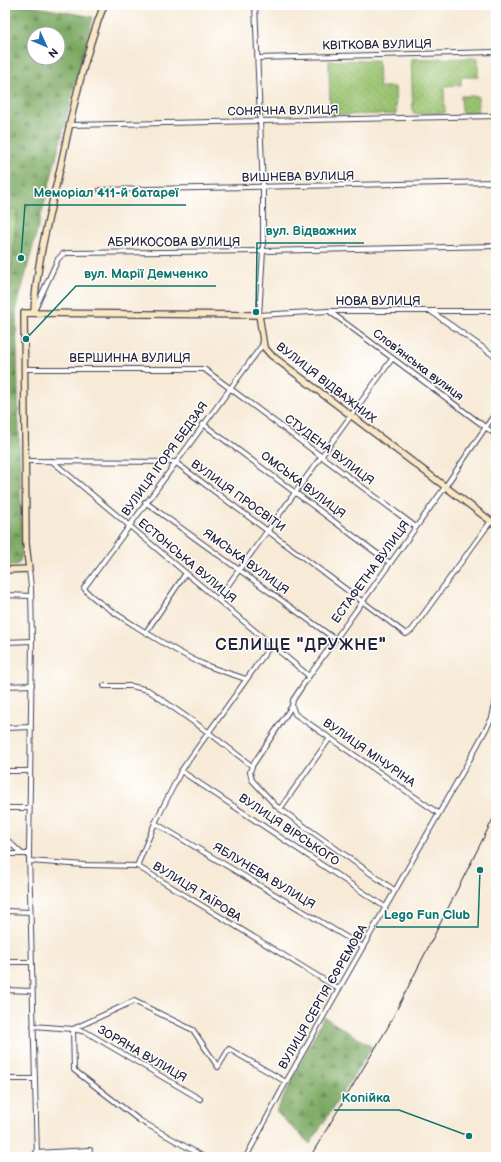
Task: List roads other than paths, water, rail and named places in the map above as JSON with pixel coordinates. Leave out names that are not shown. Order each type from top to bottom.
[{"type":"street","points":[[34,313],[35,285],[70,125],[82,74],[104,5]]},
{"type":"street","name":"ВУЛИЦЯ ВІДВАЖНИХ","points":[[255,5],[263,188],[263,251],[259,315],[263,344],[271,355],[351,417],[494,523]]},
{"type":"street","name":"КВІТКОВА ВУЛИЦЯ","points":[[258,58],[496,52]]},
{"type":"street","name":"СОНЯЧНА ВУЛИЦЯ","points":[[70,125],[496,116]]},
{"type":"street","name":"ВИШНЕВА ВУЛИЦЯ","points":[[100,190],[263,188],[496,182]]},
{"type":"street","name":"АБРИКОСОВА ВУЛИЦЯ","points":[[34,313],[58,259],[63,254],[496,246]]},
{"type":"street","name":"НОВА ВУЛИЦЯ","points":[[259,315],[328,311],[496,311]]},
{"type":"street","name":"Словʼянська вулиця","points":[[328,311],[496,435]]},
{"type":"street","points":[[432,312],[496,357]]},
{"type":"street","points":[[37,1155],[29,861],[32,641],[31,596],[26,544],[24,313],[259,315]]},
{"type":"street","name":"ВУЛИЦЯ ІГОРЯ БЕДЗАЯ","points":[[146,632],[108,608],[88,593],[84,588],[128,525],[263,344]]},
{"type":"street","points":[[218,599],[351,417],[392,358]]},
{"type":"street","name":"ВЕРШИННА ВУЛИЦЯ","points":[[24,369],[202,368],[230,387]]},
{"type":"street","name":"СТУДЕНА ВУЛИЦЯ","points":[[230,387],[416,527]]},
{"type":"street","name":"ЕСТАФЕТНА ВУЛИЦЯ","points":[[252,766],[292,706],[293,700],[309,676],[445,487],[496,412]]},
{"type":"street","name":"ОМСЬКА ВУЛИЦЯ","points":[[203,424],[390,563]]},
{"type":"street","name":"ВУЛИЦЯ ПРОСВІТИ","points":[[25,461],[175,462],[269,530],[404,633],[409,633],[494,523]]},
{"type":"street","name":"ЕСТОНСЬКА ВУЛИЦЯ","points":[[52,462],[309,676]]},
{"type":"street","name":"ЯМСЬКА ВУЛИЦЯ","points":[[145,502],[335,639]]},
{"type":"street","points":[[5,570],[28,569]]},
{"type":"street","points":[[186,573],[146,632],[201,663],[246,679]]},
{"type":"street","points":[[5,595],[31,596]]},
{"type":"street","points":[[5,642],[32,641]]},
{"type":"street","points":[[137,866],[155,823],[181,771],[272,645]]},
{"type":"street","points":[[5,686],[32,685]]},
{"type":"street","points":[[104,686],[131,686],[142,688],[163,700],[252,766],[250,772],[252,780],[280,809],[394,890]]},
{"type":"street","name":"ВУЛИЦЯ СЕРГІЯ ЄФРЕМОВА","points":[[246,1157],[286,1082],[492,718],[496,700]]},
{"type":"street","name":"ВУЛИЦЯ МІЧУРІНА","points":[[292,706],[295,714],[438,813]]},
{"type":"street","points":[[5,728],[31,728]]},
{"type":"street","points":[[280,809],[330,738]]},
{"type":"street","points":[[5,771],[30,771]]},
{"type":"street","name":"ВУЛИЦЯ ВІРСЬКОГО","points":[[181,771],[385,907]]},
{"type":"street","points":[[5,808],[29,808]]},
{"type":"street","name":"ЯБЛУНЕВА ВУЛИЦЯ","points":[[155,823],[363,947]]},
{"type":"street","points":[[5,838],[22,854]]},
{"type":"street","points":[[5,854],[29,854]]},
{"type":"street","name":"ВУЛИЦЯ ТАЇРОВА","points":[[29,861],[85,865],[137,866],[339,989]]},
{"type":"street","points":[[5,911],[30,912]]},
{"type":"street","points":[[5,962],[32,962]]},
{"type":"street","points":[[5,990],[32,991]]},
{"type":"street","points":[[33,1026],[73,1029],[134,1001],[192,1030],[218,1067],[230,1049],[286,1082]]},
{"type":"street","points":[[73,1029],[74,1070],[139,1120],[204,1157]]},
{"type":"street","name":"ЗОРЯНА ВУЛИЦЯ","points":[[73,1029],[86,1032],[200,1099]]},
{"type":"street","points":[[5,1079],[34,1079]]},
{"type":"street","points":[[25,1157],[90,1150]]},
{"type":"tram line","points":[[310,1157],[388,1027],[496,813]]},
{"type":"place","name":"Меморіал 411-й батареї","points":[[21,258]]},
{"type":"place","name":"вул. Відважних","points":[[256,312]]},
{"type":"place","name":"вул. Марії Демченко","points":[[26,339]]},
{"type":"place","name":"Lego Fun Club","points":[[480,870]]},
{"type":"place","name":"Копійка","points":[[469,1136]]},
{"type":"district","name":"СЕЛИЩЕ \"ДРУЖНЕ\"","points":[[301,645]]}]
